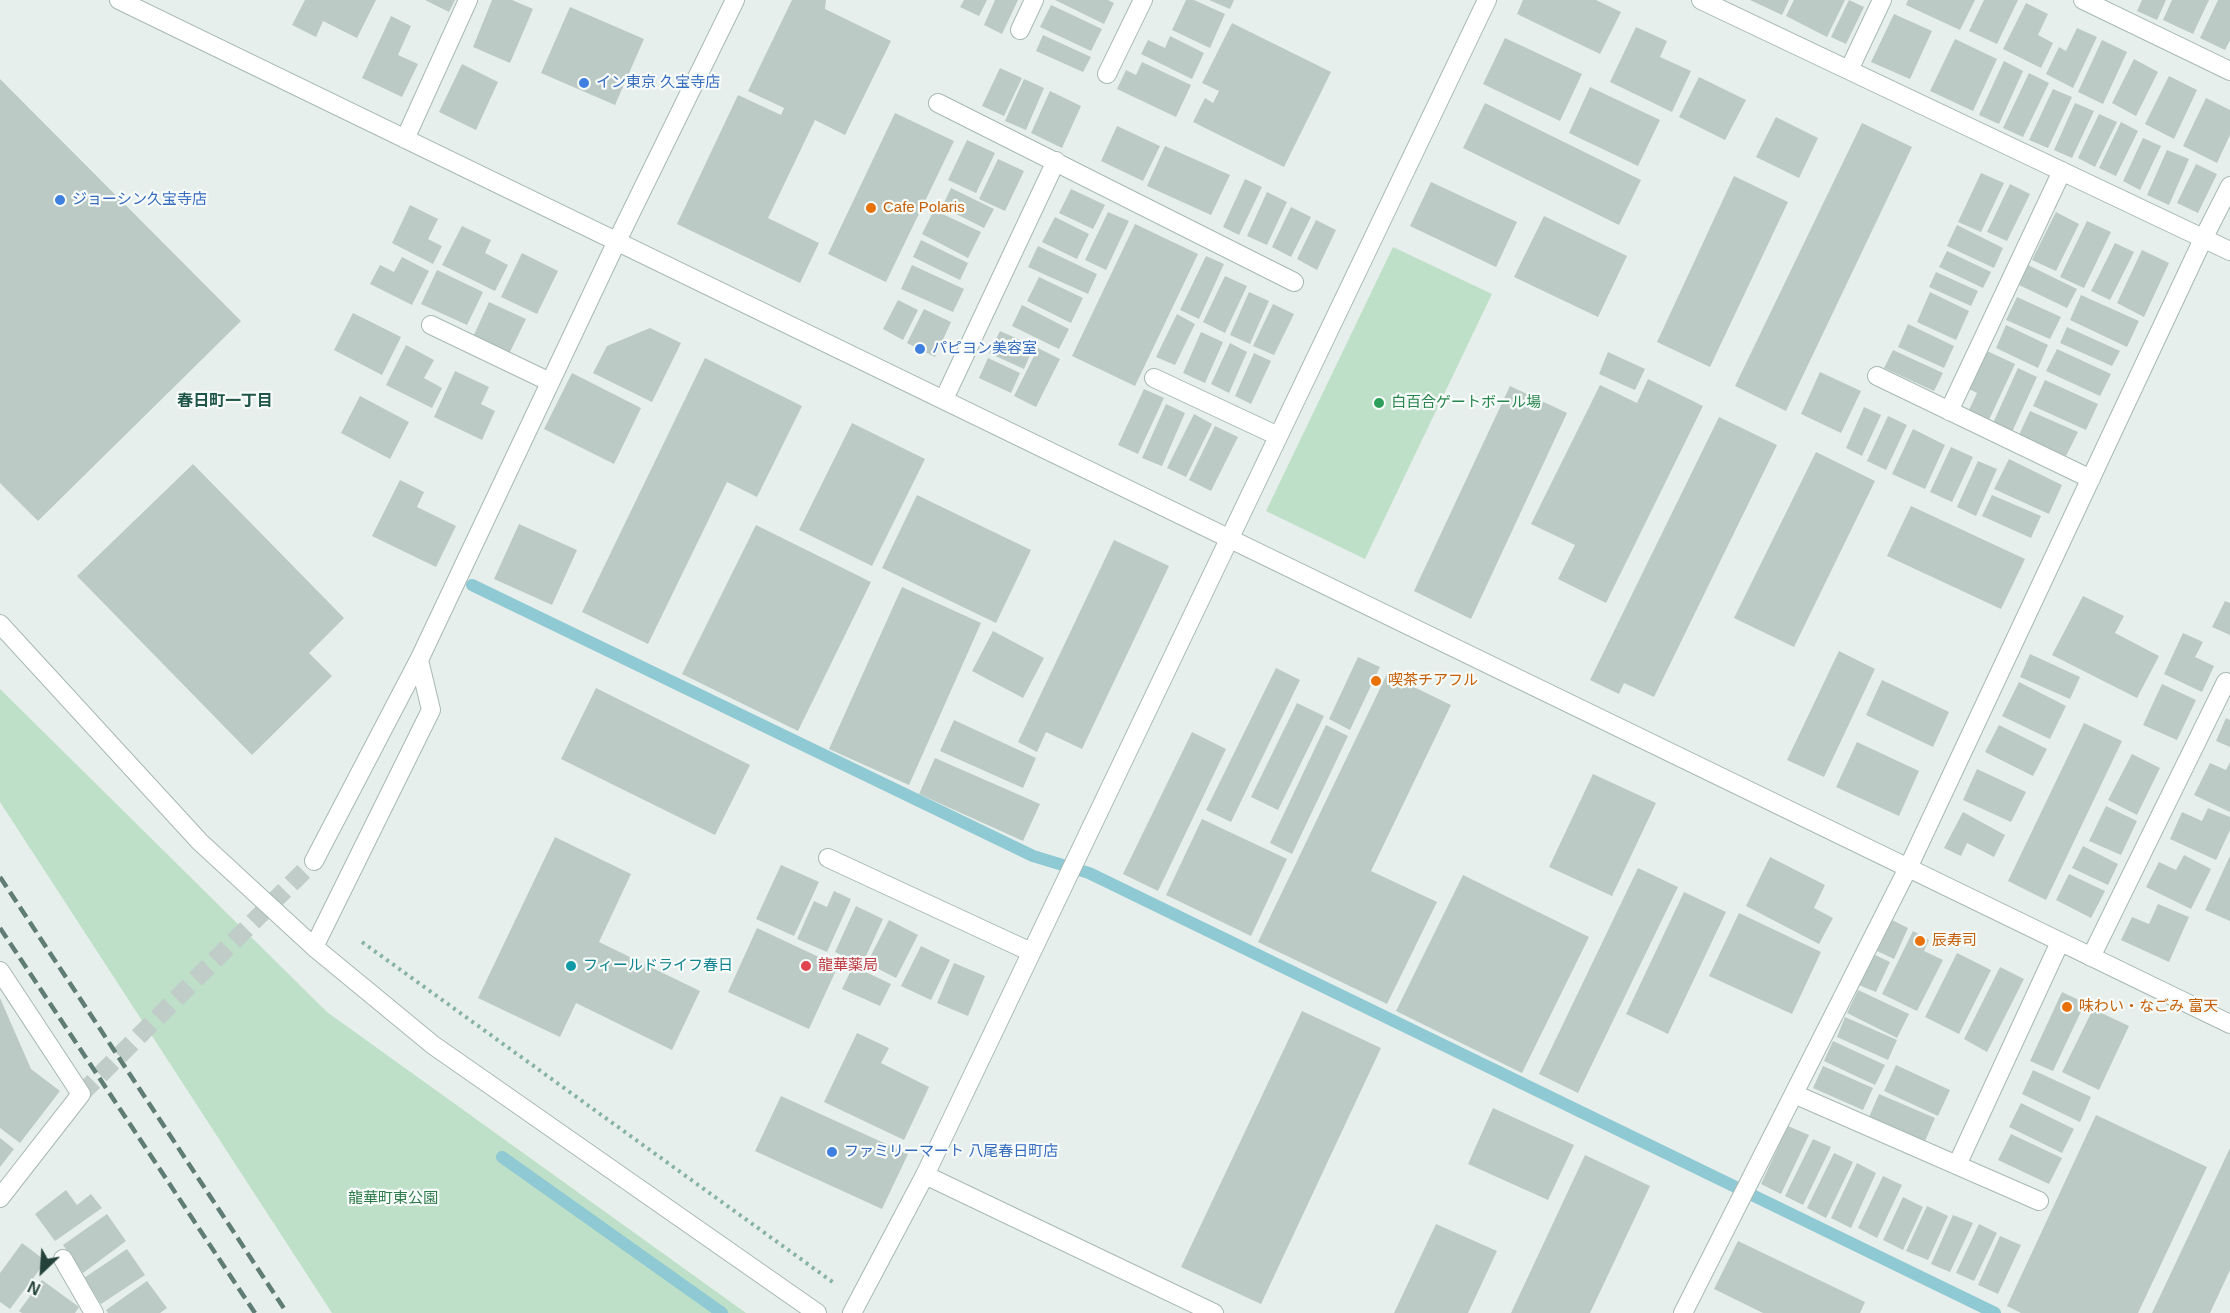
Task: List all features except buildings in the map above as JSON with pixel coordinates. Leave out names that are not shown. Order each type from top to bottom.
[{"type":"street","points":[[119,0],[2230,1024]]},
{"type":"street","points":[[405,139],[468,0]]},
{"type":"street","points":[[314,861],[419,660],[617,241],[735,0]]},
{"type":"street","points":[[1020,30],[1034,0]]},
{"type":"street","points":[[1107,74],[1143,0]]},
{"type":"street","points":[[852,1313],[925,1174],[1487,0]]},
{"type":"street","points":[[1701,0],[2230,251]]},
{"type":"street","points":[[1849,70],[1882,0]]},
{"type":"street","points":[[2083,0],[2230,70]]},
{"type":"street","points":[[938,103],[1293,282]]},
{"type":"street","points":[[944,399],[1056,161]]},
{"type":"street","points":[[1949,411],[2062,171]]},
{"type":"street","points":[[1683,1313],[1908,868],[2230,186]]},
{"type":"street","points":[[430,325],[550,382]]},
{"type":"street","points":[[1877,376],[2091,479]]},
{"type":"street","points":[[1154,378],[1278,436]]},
{"type":"street","points":[[0,624],[200,842],[314,946],[434,1045],[816,1313]]},
{"type":"street","points":[[314,946],[431,710],[419,660]]},
{"type":"street","points":[[2091,957],[2226,682]]},
{"type":"street","points":[[828,858],[1031,952]]},
{"type":"street","points":[[1957,1165],[2060,942]]},
{"type":"street","points":[[0,971],[81,1094],[0,1198]]},
{"type":"street","points":[[1794,1094],[2039,1201]]},
{"type":"street","points":[[925,1174],[1214,1313]]},
{"type":"street","points":[[63,1260],[94,1313]]},
{"type":"path","points":[[362,942],[835,1284]]},
{"type":"green space","name":"白百合ゲートボール場","points":[[1393,247],[1492,294],[1365,559],[1266,511]]},
{"type":"green space","name":"龍華町東公園","points":[[0,689],[327,1012],[746,1313],[332,1313],[0,802]]},
{"type":"waterway","points":[[472,585],[1033,856],[1089,873],[1995,1313]]},
{"type":"waterway","points":[[502,1157],[722,1313]]},
{"type":"tunnel","points":[[81,1094],[314,861]]},
{"type":"railway","points":[[0,877],[287,1313]]},
{"type":"railway","points":[[0,928],[255,1313]]},
{"type":"place","name":"イン東京 久宝寺店","points":[[584,83]]},
{"type":"place","name":"ジョーシン久宝寺店","points":[[60,200]]},
{"type":"place","name":"Cafe Polaris","points":[[871,208]]},
{"type":"place","name":"パピヨン美容室","points":[[920,349]]},
{"type":"place","name":"白百合ゲートボール場","points":[[1379,403]]},
{"type":"place","name":"喫茶チアフル","points":[[1376,681]]},
{"type":"place","name":"辰寿司","points":[[1920,941]]},
{"type":"place","name":"フィールドライフ春日","points":[[571,966]]},
{"type":"place","name":"龍華薬局","points":[[806,966]]},
{"type":"place","name":"味わい・なごみ 富天","points":[[2067,1007]]},
{"type":"place","name":"ファミリーマート 八尾春日町店","points":[[832,1152]]},
{"type":"district","name":"春日町一丁目","points":[[225,402]]}]
